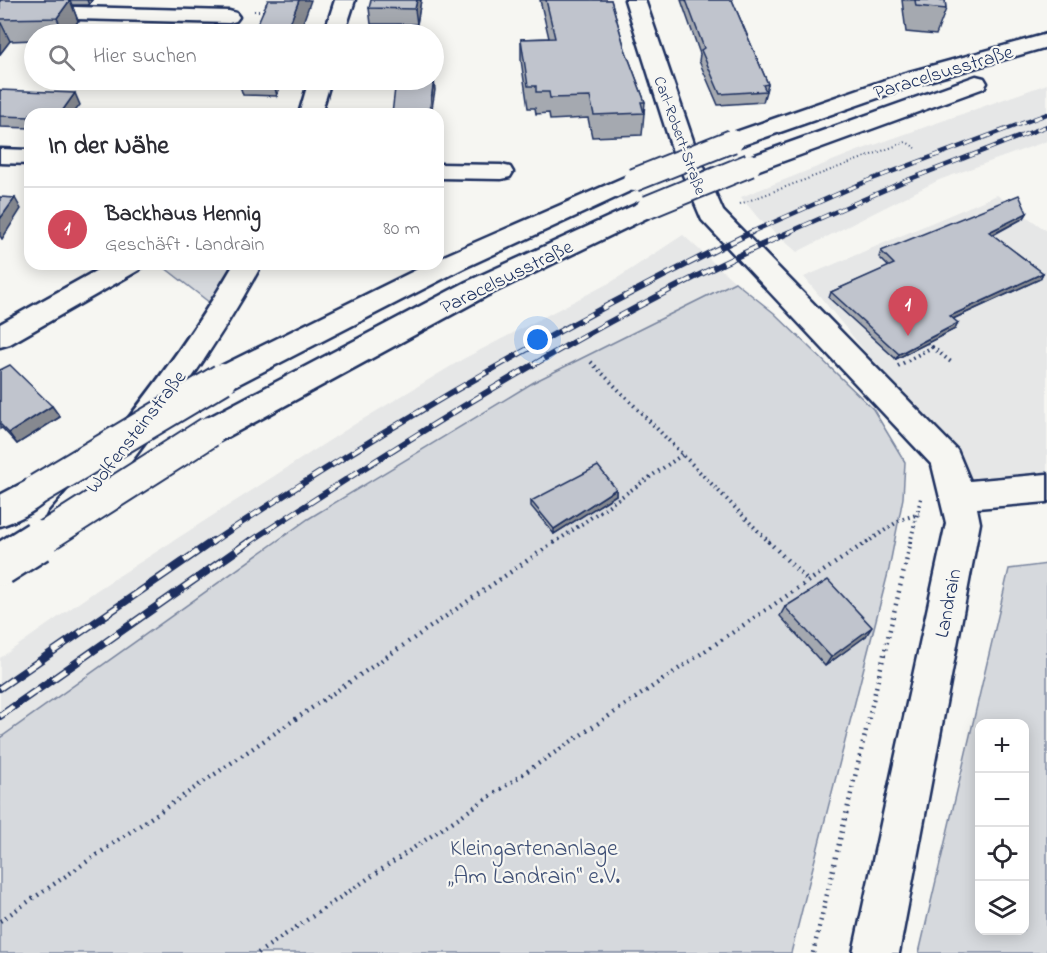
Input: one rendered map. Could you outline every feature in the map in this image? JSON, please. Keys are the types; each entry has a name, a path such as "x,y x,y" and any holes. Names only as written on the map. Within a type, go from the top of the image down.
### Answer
{"main road":[{"path":"337,24 345,0"},
{"name":"Carl-Robert-Straße","path":"635,0 684,149 706,204 720,226 800,309"},
{"path":"0,11 229,17"},
{"name":"Paracelsusstraße","path":"444,267 634,180 732,141 910,79 1047,40"},
{"name":"Paracelsusstraße","path":"0,565 209,432 476,289 648,207 750,165 938,94 1047,61"},
{"path":"306,108 315,96"},
{"path":"0,156 24,157"},
{"path":"444,171 501,172"},
{"path":"0,338 120,270"},
{"name":"Wolfensteinstraße","path":"0,580 60,524 117,459 167,396 244,270"},
{"name":"Paracelsusstraße","path":"0,512 222,379 438,270"},
{"name":"Landrain","path":"800,309 946,459 958,496 963,523 876,953"},
{"path":"958,496 1047,488"}],"path":[{"path":"257,11 263,11 268,0"},
{"path":"740,204 906,142 916,147"},
{"path":"928,343 951,362"},
{"path":"900,366 932,347"},
{"path":"591,362 808,581"},
{"path":"0,921 682,454"},
{"path":"813,953 919,514 922,491"},
{"path":"258,953 808,581 900,520 919,514"}],"shaded area":[{"path":"1047,84 1047,141 939,180 797,252 759,219 741,197 860,150"},
{"path":"997,195 1047,231 1047,474 973,495 952,458 804,277"},
{"path":"683,235 735,282 534,382 308,519 0,738 0,658 97,590 355,424 463,359 613,281"}],"green space":[{"path":"168,270 232,270 210,303"},
{"name":"Kleingartenanlage „Am Landrain“ e.V.","path":"735,282 774,313 873,409 905,462 903,498 889,569 791,953 0,953 0,738 308,519 534,382"},
{"path":"1047,564 1047,953 919,953 1009,569"}],"building":[{"path":"0,0 70,0 57,18 0,19"},
{"path":"268,0 299,0 290,24 257,24"},
{"path":"371,0 417,0 415,9 369,8"},
{"path":"546,0 611,0 625,49 645,102 641,102 644,113 594,115 590,97 550,98 549,92 536,92 536,86 528,86 521,39 555,38"},
{"path":"686,0 732,0 768,84 763,85 766,91 720,94 701,50 704,48"},
{"path":"915,0 945,0 946,9 916,6"},
{"path":"0,90 75,93 64,108 24,108 24,117 0,116"},
{"path":"395,90 432,90 430,108 393,108"},
{"path":"1019,195 1027,213 989,232 1043,273 950,316 958,323 899,354 831,292 894,264 881,251"},
{"path":"0,197 15,198 0,219"},
{"path":"10,365 52,406 9,433 0,424 0,370"},
{"path":"598,466 616,489 554,529 531,501"},
{"path":"828,580 872,627 831,657 785,607"}],"railway":[{"path":"749,233 867,181 1047,114"},
{"path":"787,233 905,181 1047,126"},
{"path":"211,543 342,458 476,378 613,303 752,232"},
{"path":"248,543 379,458 513,377 650,300 790,232"},
{"path":"0,688 213,541"},
{"path":"0,716 250,541"}],"place":[{"name":"Backhaus Hennig","path":"908,336"}]}
